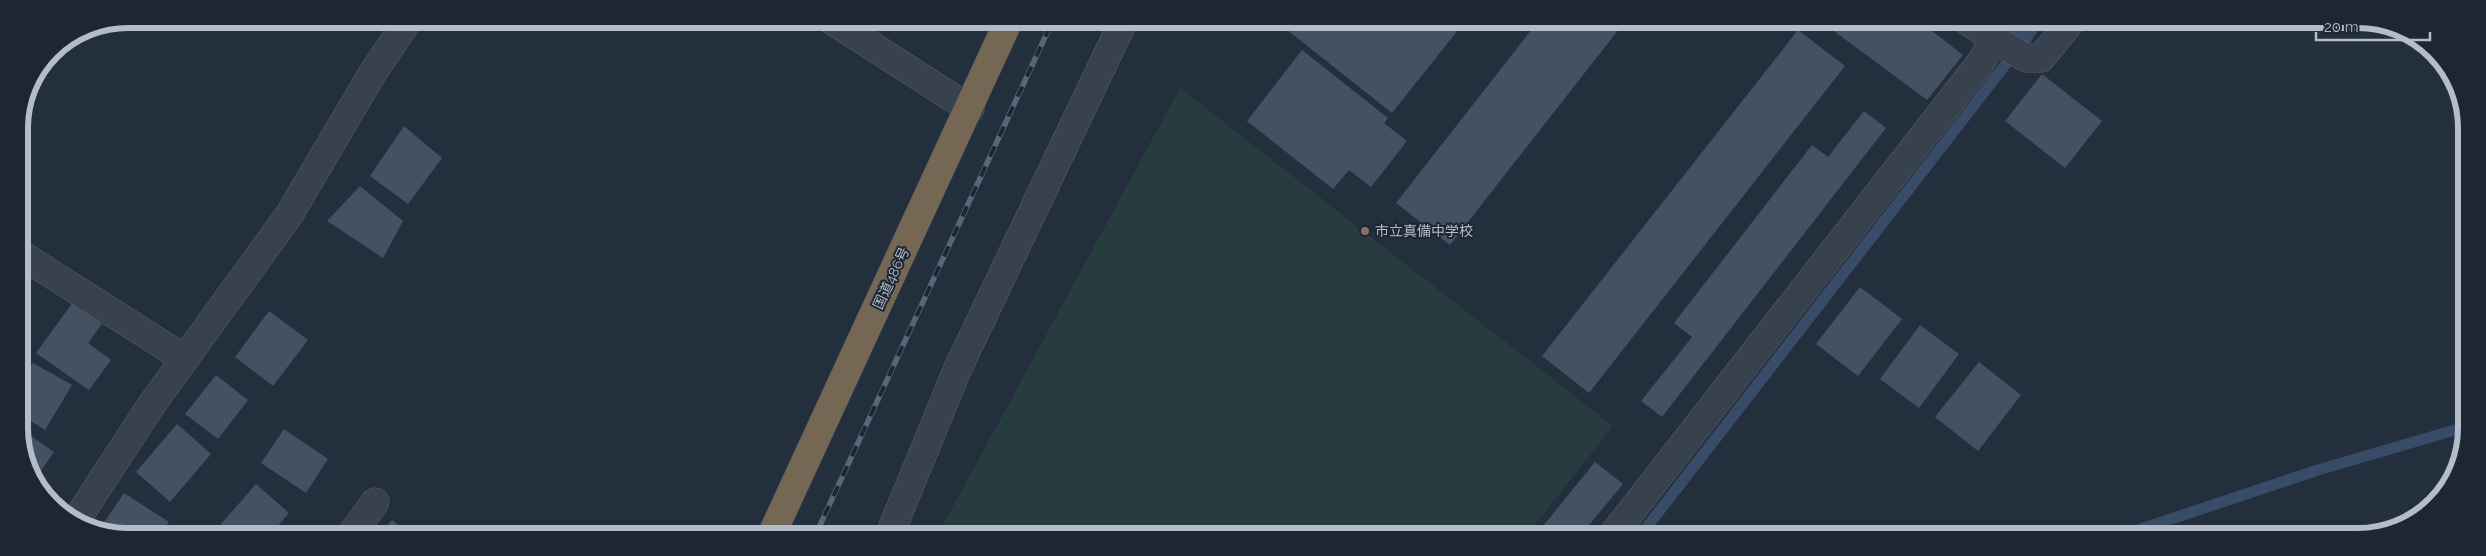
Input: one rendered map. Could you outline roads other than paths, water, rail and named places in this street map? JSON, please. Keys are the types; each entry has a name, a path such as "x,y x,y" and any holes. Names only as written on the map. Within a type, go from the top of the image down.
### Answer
{"highway":[{"name":"国道486号","path":"775,528 970,109 1005,28"}],"street":[{"path":"79,516 152,404 289,215 372,74 402,28"},
{"path":"844,28 970,109"},
{"path":"892,528 958,368 1120,28"},
{"path":"1978,28 2026,58 2041,58 2065,28"},
{"path":"1618,528 1981,62 1999,42"},
{"path":"28,259 185,359"},
{"path":"356,528 375,502"}],"waterway":[{"path":"2013,28 2027,38"},
{"path":"1646,528 2034,28"},
{"path":"2144,528 2318,470 2458,429"}],"railway":[{"path":"819,528 1049,28"}],"place":[{"name":"市立真備中学校","path":"1365,231"}]}
